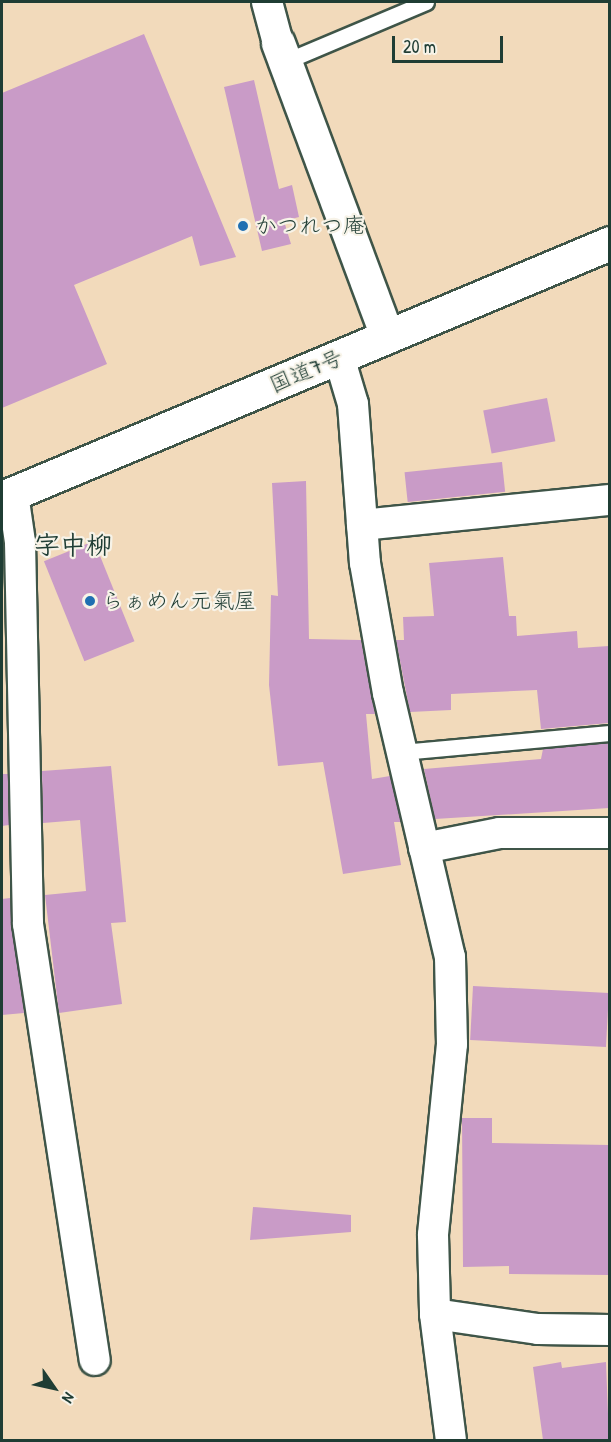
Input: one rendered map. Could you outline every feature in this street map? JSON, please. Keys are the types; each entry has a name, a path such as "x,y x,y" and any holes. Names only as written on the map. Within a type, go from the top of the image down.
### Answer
{"main road":[{"path":"281,52 387,336"},
{"name":"国道7号","path":"7,496 609,243"}],"street":[{"path":"267,2 281,52"},
{"path":"339,357 353,404 365,563 401,752 451,968 452,1044 433,1235 435,1314 451,1440"},
{"path":"7,496 20,542 28,924 95,1360"},
{"path":"362,525 609,500"},
{"path":"424,848 500,833 609,833"},
{"path":"435,1314 537,1329 609,1330"}],"lane":[{"path":"281,52 426,2"},
{"path":"401,752 609,733"}],"building":[{"path":"144,34 236,257 200,266 192,236 74,285 107,364 2,408 2,93"},
{"path":"254,80 279,189 292,185 299,217 284,221 291,244 262,251 224,87"},
{"path":"547,398 555,441 492,454 483,410"},
{"path":"502,462 505,492 408,502 405,472"},
{"path":"306,481 309,639 361,640 375,714 366,714 372,779 390,776 401,822 394,822 401,865 343,874 323,762 278,766 269,685 271,595 278,596 272,483"},
{"path":"94,541 134,641 84,661 44,561"},
{"path":"503,557 509,616 516,616 517,636 577,631 578,648 609,646 609,723 541,729 537,690 451,694 451,710 410,712 396,640 404,640 403,617 434,616 429,563"},
{"path":"609,743 609,808 435,819 424,769 541,759 543,749"},
{"path":"111,766 126,922 111,923 122,1004 59,1013 45,895 86,891 80,820 43,823 42,771"},
{"path":"2,774 8,774 9,825 2,826"},
{"path":"10,898 24,1013 2,1015 2,899"},
{"path":"473,986 609,993 606,1047 470,1040"},
{"path":"462,1118 492,1118 492,1143 609,1145 609,1275 509,1274 509,1266 463,1267"},
{"path":"253,1207 351,1215 351,1232 250,1240"},
{"path":"561,1362 562,1368 606,1362 609,1440 543,1440 533,1367"}],"place":[{"name":"かつれつ庵","path":"243,226"},
{"name":"らぁめん元氣屋","path":"90,601"}],"district":[{"name":"字中柳","path":"73,545"}]}
